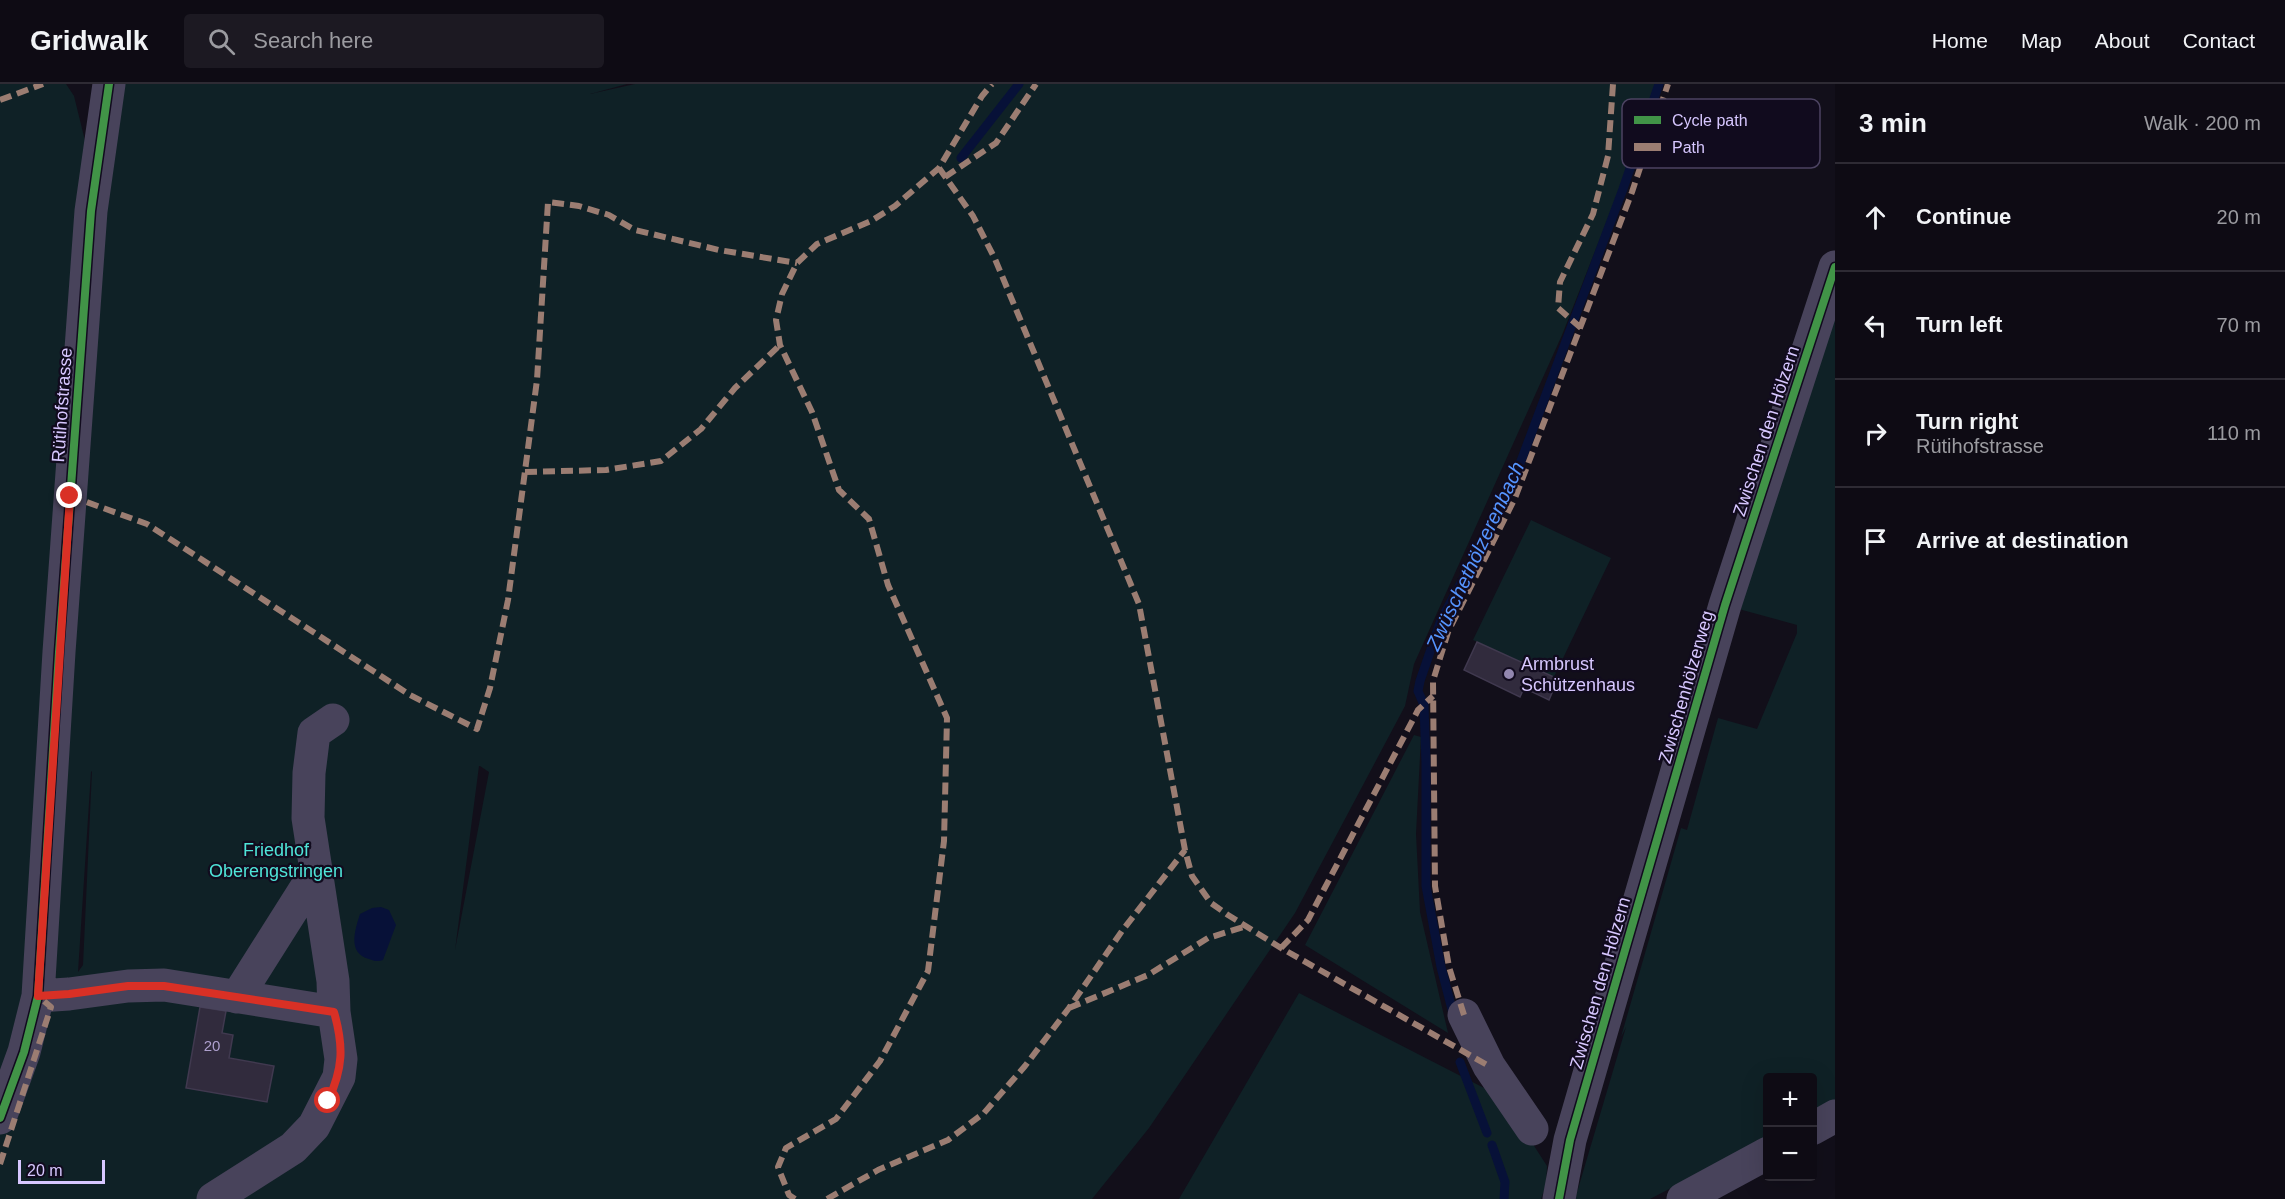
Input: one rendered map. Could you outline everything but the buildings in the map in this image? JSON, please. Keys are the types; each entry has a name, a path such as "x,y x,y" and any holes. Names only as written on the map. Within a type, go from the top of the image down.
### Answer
{"street":[{"name":"Rütihofstrasse","path":"0,1118 24,1052 38,996 59,652 91,211 109,84"},
{"name":"Zwischen den Hölzern","path":"1725,605 1835,267"},
{"name":"Zwischenhölzerweg","path":"1675,777 1725,605"},
{"path":"213,1199 293,1148 314,1126 339,1077 341,1059 334,1012 333,981 308,818 309,772 314,733 333,720"},
{"name":"Zwischen den Hölzern","path":"1560,1191 1570,1140 1675,777"},
{"path":"237,997 316,872"},
{"path":"38,996 128,986 164,986 334,1012"},
{"path":"1464,1015 1489,1066 1532,1129"},
{"path":"1816,1127 1835,1116"},
{"path":"1683,1199 1763,1156"}],"green space":[{"name":"Friedhof Oberengstringen","path":"0,84 66,84 74,96 89,157 119,84 627,84 590,94 635,84 1657,84 1652,99 1622,99 1622,168 1627,168 1620,188 1562,335 1414,664 1405,706 1295,913 1149,1128 1092,1199 0,1199","holes":["479,766 489,772 455,950","92,771 83,965 78,972"]},
{"path":"1835,300 1835,1100 1817,1111 1817,1073 1763,1073 1763,1140 1650,1199 1575,1199 1681,828 1687,830 1718,718 1757,729 1797,633 1797,625 1735,608"},
{"path":"1531,520 1611,558 1554,677 1473,640"},
{"path":"1414,735 1421,737 1416,834 1420,912 1448,1033 1305,945"},
{"path":"1299,993 1488,1090 1520,1124 1547,1166 1546,1185 1541,1199 1179,1199"}],"water":[{"path":"381,907 389,910 396,925 383,960 376,961 362,956 354,940 360,914 372,908"}],"waterway":[{"path":"961,158 1019,84"},
{"name":"Zwüschethölzerenbach","path":"1654,99 1659,84"},
{"name":"Zwüschethölzerenbach","path":"1454,1017 1441,967 1426,886 1426,763 1424,705 1418,691 1420,681 1441,620 1509,493 1630,168"},
{"name":"Zwüschethölzerenbach","path":"1460,1062 1487,1133"},
{"name":"Zwüschethölzerenbach","path":"1492,1145 1505,1182 1504,1199"}],"marked path":[{"path":"0,100 43,84"},
{"path":"795,1199 789,1195 778,1167 786,1148 836,1119 880,1061 928,971 944,841 947,718 888,585 869,519 839,490 812,412 780,345 776,320 782,294 797,263 817,244 871,221 895,206 939,168 982,96 992,84"},
{"path":"945,177 996,143 1036,84"},
{"path":"1581,328 1558,308 1560,282 1593,214 1608,156 1613,84"},
{"path":"1663,99 1668,84"},
{"path":"939,168 973,216 995,259 1139,604 1185,850 1192,876 1211,903 1228,915 1281,948 1489,1066"},
{"path":"1464,1015 1449,967 1435,886 1433,681 1448,632 1515,498 1640,168"},
{"path":"70,496 147,524 410,695 477,729 490,688 508,600 537,380 548,202 579,206 609,215 635,230 719,250 797,263"},
{"path":"525,472 606,470 661,461 701,429 735,388 780,345"},
{"path":"1281,948 1308,920 1418,710 1433,696"},
{"path":"827,1199 878,1170 948,1140 984,1113 1025,1066 1069,1008 1122,931 1185,850"},
{"path":"1069,1008 1148,975 1208,938 1247,926"},
{"path":"0,1164 51,1007 38,996"}],"cycle path":[{"path":"0,1118 24,1052 38,996 59,652 91,211 109,84"},
{"path":"1559,1199 1570,1140 1725,605 1835,267"}],"place":[{"name":"Armbrust Schützenhaus","path":"1509,674"}],"route":[{"path":"70,496 38,996 128,986 164,986 334,1012 341,1059 339,1077 328,1101"}]}
